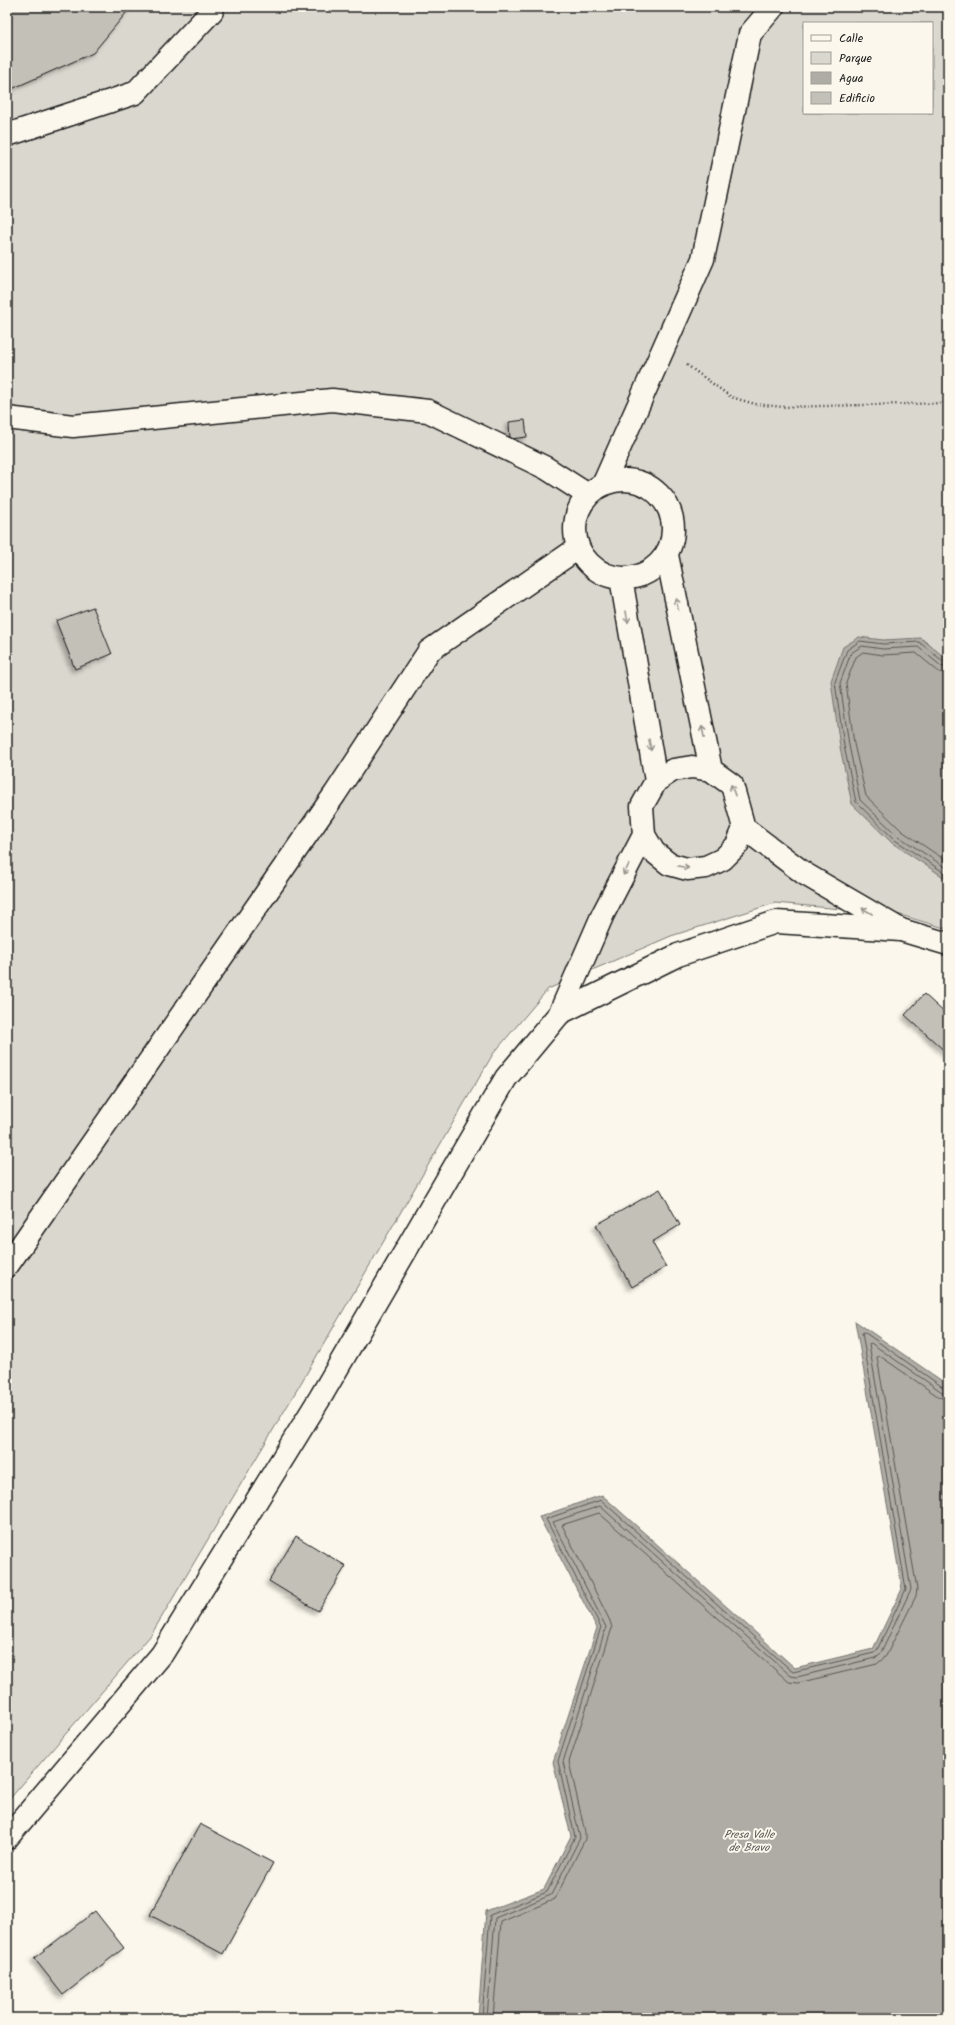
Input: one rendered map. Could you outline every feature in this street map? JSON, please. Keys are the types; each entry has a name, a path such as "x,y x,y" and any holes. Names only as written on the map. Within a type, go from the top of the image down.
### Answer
{"street":[{"path":"7,135 135,93 212,11 213,7"},
{"path":"7,418 73,426 332,400 428,411 595,490 624,480 644,484 661,496 672,514 673,521 674,535 667,555 655,568 638,576 621,578 603,574 588,563 578,548 575,530 578,512 595,490 664,348 703,259 750,34 773,7"},
{"path":"7,1266 336,794 429,651 578,548"},
{"path":"667,555 711,770"},
{"path":"621,578 656,781"},
{"path":"744,828 736,844 723,859 706,867 687,869 669,864 654,852 644,835 642,806 656,781 673,770 692,767 711,770 732,785 744,828 805,874 901,930"},
{"path":"7,1838 162,1654 320,1398 506,1078 560,1013 603,914 644,835"},
{"path":"560,1013 678,955 776,922 901,930 948,944"}],"path":[{"path":"664,348 731,397 755,404 783,407 948,403"}],"green space":[{"path":"7,7 948,7 948,929 897,914 775,903 671,936 548,989 493,1054 301,1383 151,1635 7,1802"}],"water":[{"path":"859,637 883,640 921,638 948,660 948,880 892,843 852,804 840,747 831,681 843,647"},
{"name":"Presa Valle de Bravo","path":"855,1321 948,1385 948,2018 478,2018 486,1911 544,1889 571,1836 553,1762 597,1628 539,1517 602,1495 795,1668 873,1649 902,1589"}],"building":[{"path":"7,7 131,7 93,53 7,91"},
{"path":"525,420 527,437 510,439 509,422"},
{"path":"93,607 112,654 75,669 56,621"},
{"path":"924,994 948,1016 948,1054 905,1015"},
{"path":"660,1189 680,1225 652,1242 666,1267 632,1287 596,1225"},
{"path":"296,1536 346,1566 318,1611 269,1581"},
{"path":"200,1824 273,1863 223,1954 150,1915"},
{"path":"95,1911 124,1948 63,1995 34,1958"}]}
